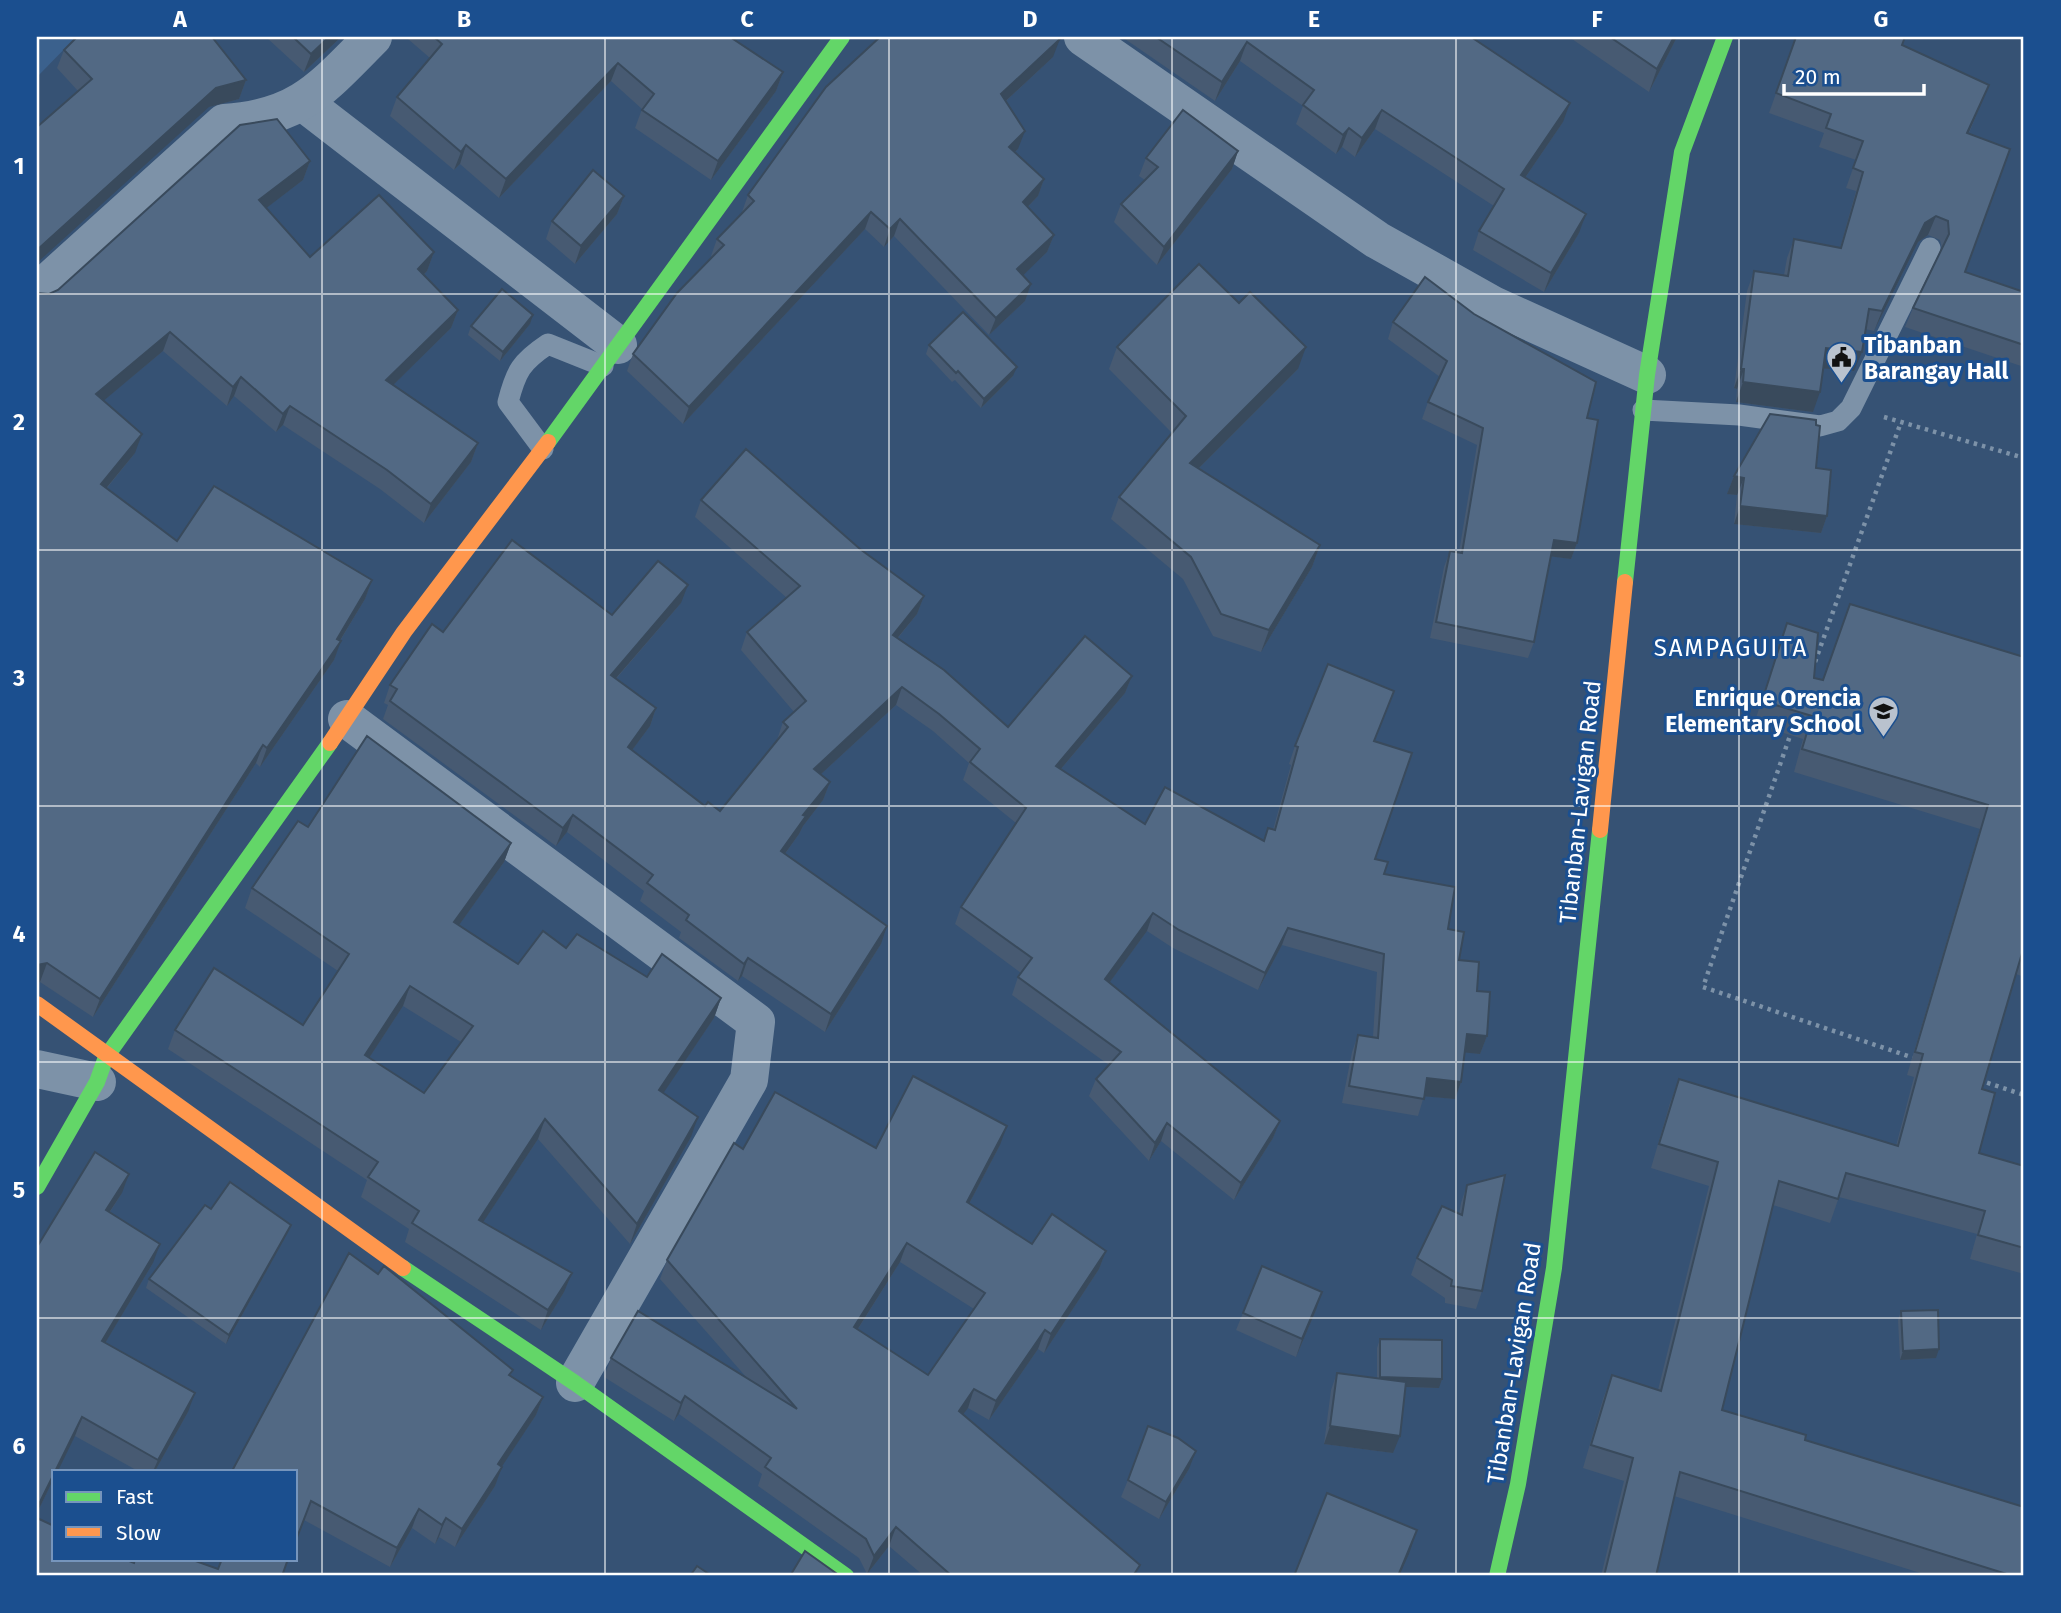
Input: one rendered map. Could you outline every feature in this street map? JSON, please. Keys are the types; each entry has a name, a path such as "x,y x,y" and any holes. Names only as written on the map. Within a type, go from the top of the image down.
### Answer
{"street":[{"path":"37,292 224,123 256,121 304,103 373,37"},
{"path":"37,1187 102,1069 347,719 404,632 543,449 842,37"},
{"path":"1083,37 1377,240 1645,392"},
{"name":"Tibanban-Lavigan Road","path":"1497,1576 1518,1484 1554,1268 1645,392 1682,152 1725,37"},
{"path":"304,103 610,356"},
{"path":"347,719 756,1022 749,1080 575,1383"},
{"path":"37,1003 102,1069 575,1383 846,1576"},
{"path":"37,1069 102,1069"}],"lane":[{"path":"1645,392 1739,415 1820,426 1838,421 1851,408 1930,248"},
{"path":"543,449 508,402 515,373 531,356 548,344 610,356"}],"path":[{"path":"1851,408 2024,458"},
{"path":"1812,672 1901,422"},
{"path":"1794,724 1703,987 1924,1061"},
{"path":"1974,1078 2024,1095"}],"water":[{"path":"37,37 76,37 37,77"}],"building":[{"path":"77,37 212,37 246,80 216,88 37,250 37,127 92,79 64,50"},
{"path":"293,37 329,37 311,54"},
{"path":"434,37 730,37 783,72 718,161 642,110 654,94 618,63 506,179 466,145 461,152 397,97 442,44"},
{"path":"880,37 1060,39 1001,94 1025,131 1009,147 1044,179 1023,202 1054,235 1017,269 1031,284 996,318 900,219 890,229 871,212 689,407 633,354 677,293 724,245 717,239 754,201 748,195 826,87"},
{"path":"1156,37 1471,37 1570,103 1521,175 1586,214 1551,273 1479,231 1504,189 1382,110 1362,138 1349,128 1343,135 1303,105 1314,90 1247,42 1222,82"},
{"path":"1610,37 1674,37 1657,69"},
{"path":"1796,37 1905,37 1902,45 1989,85 1967,133 2010,149 1965,272 2024,292 2024,345 1913,308 1949,234 1948,221 1936,216 1925,223 1882,311 1869,309 1862,352 1826,348 1820,392 1743,382 1744,369 1741,369 1754,271 1788,276 1794,239 1841,248 1863,172 1853,168 1863,141 1826,128 1831,114 1776,93"},
{"path":"1183,110 1238,151 1164,247 1121,204 1158,167 1146,158"},
{"path":"277,119 310,161 259,200 310,257 379,195 434,252 418,269 458,310 386,380 478,443 431,504 387,470 290,406 283,414 241,377 233,387 170,332 96,394 142,434 101,484 177,541 214,486 372,580 337,639 341,641 267,748 263,745 100,999 47,963 37,965 37,293 49,294 58,290 240,125"},
{"path":"593,170 624,196 581,246 552,221"},
{"path":"1199,264 1239,303 1250,292 1306,347 1190,463 1320,545 1269,630 1221,614 1191,557 1119,497 1186,416 1117,347"},
{"path":"1425,277 1474,314 1596,382 1587,418 1598,420 1577,543 1554,540 1534,642 1436,622 1450,551 1462,553 1483,428 1428,402 1447,361 1393,322"},
{"path":"502,289 533,315 503,352 471,326"},
{"path":"963,312 1017,367 984,399 929,345"},
{"path":"1770,414 1816,420 1816,425 1820,426 1816,468 1831,470 1827,516 1740,506 1744,478 1734,476"},
{"path":"746,449 860,549 924,596 893,635 944,670 1008,727 1085,636 1132,676 1056,766 1145,824 1165,787 1264,841 1268,828 1275,830 1298,747 1295,746 1328,664 1394,691 1374,741 1412,753 1375,859 1388,862 1384,874 1455,887 1448,929 1464,932 1459,960 1479,962 1477,991 1490,992 1487,1036 1467,1034 1461,1082 1427,1078 1424,1099 1349,1086 1358,1035 1378,1038 1384,954 1288,928 1265,973 1179,930 1153,913 1105,979 1280,1121 1241,1183 1167,1123 1155,1143 1096,1079 1121,1052 1018,977 1032,958 961,907 1026,808 970,762 980,749 902,687 814,769 830,782 803,815 806,816 781,851 887,926 831,1014 748,958 744,964 686,920 689,915 647,883 653,875 573,815 563,828 390,701 397,689 390,685 432,624 443,632 512,540 612,615 658,561 688,585 611,675 656,708 628,747 705,806 708,802 720,811 788,727 783,722 806,701 747,632 800,586 701,500"},
{"path":"1850,604 2024,657 2024,950 1982,1089 1995,1093 1979,1153 2024,1166 2024,1248 1978,1235 1985,1211 1846,1173 1838,1199 1779,1181 1722,1410 1806,1435 1805,1440 2024,1507 2024,1576 2013,1576 1680,1472 1656,1576 1604,1576 1633,1458 1591,1445 1612,1375 1661,1391 1718,1162 1659,1144 1679,1079 1898,1146 1923,1054 1915,1052 1988,805 1802,749 1812,716 1762,701 1787,623 1818,633 1814,678 1823,680"},
{"path":"367,736 511,843 454,922 518,964 543,931 566,948 577,934 647,977 662,954 721,998 659,1090 698,1117 637,1224 545,1119 479,1220 572,1273 548,1310 412,1223 419,1211 368,1177 378,1162 175,1030 214,968 303,1025 349,954 252,888 298,821 308,827","holes":["410,986 473,1026 424,1093 365,1055"]},
{"path":"913,1076 1007,1126 967,1202 1032,1244 1052,1214 1106,1251 1051,1334 1045,1330 996,1401 974,1389 959,1411 1140,1565 1133,1576 952,1576 896,1527 874,1556 866,1539 765,1467 771,1458 685,1396 681,1403 611,1358 638,1311 797,1409 667,1260 734,1143 743,1149 775,1092 876,1148","holes":["907,1243 985,1293 928,1375 854,1327"]},
{"path":"95,1152 129,1174 106,1210 160,1244 102,1341 195,1393 158,1460 82,1417 56,1470 52,1470 52,1478 37,1508 37,1247"},
{"path":"1505,1175 1482,1291 1451,1286 1452,1280 1417,1258 1442,1206 1462,1215 1467,1185"},
{"path":"230,1182 291,1225 229,1335 149,1279 205,1205 211,1209"},
{"path":"349,1253 378,1274 384,1266 513,1370 509,1375 543,1397 498,1464 502,1467 462,1529 446,1518 442,1525 419,1509 397,1548 311,1501 298,1535 298,1470 233,1470"},
{"path":"1262,1266 1322,1292 1302,1339 1243,1313"},
{"path":"1938,1310 1939,1349 1903,1351 1901,1311"},
{"path":"1380,1339 1442,1340 1442,1379 1380,1377"},
{"path":"1337,1373 1406,1382 1400,1436 1330,1426"},
{"path":"1148,1426 1178,1438 1196,1451 1166,1502 1128,1480"},
{"path":"1327,1493 1417,1530 1398,1576 1294,1576"},
{"path":"37,1518 52,1525 52,1560 126,1560 134,1563 135,1560 193,1560 218,1569 222,1560 288,1560 282,1576 37,1576"},
{"path":"805,1551 840,1576 790,1576"},
{"path":"697,1566 712,1576 690,1576"}],"traffic: fast":[{"path":"548,442 842,37"},
{"path":"1625,582 1647,375 1682,152 1725,37"},
{"path":"37,1187 97,1082 106,1057 330,743"},
{"path":"1497,1576 1518,1484 1554,1268 1600,830"},
{"path":"403,1268 575,1383 846,1576"}],"traffic: slow":[{"path":"330,743 404,632 548,442"},
{"path":"1600,830 1625,582"},
{"path":"37,1004 403,1268"}],"place":[{"name":"Tibanban Barangay Hall","path":"1841,385"},
{"name":"Enrique Orencia Elementary School","path":"1884,738"}],"district":[{"name":"SAMPAGUITA","path":"1731,648"}]}
